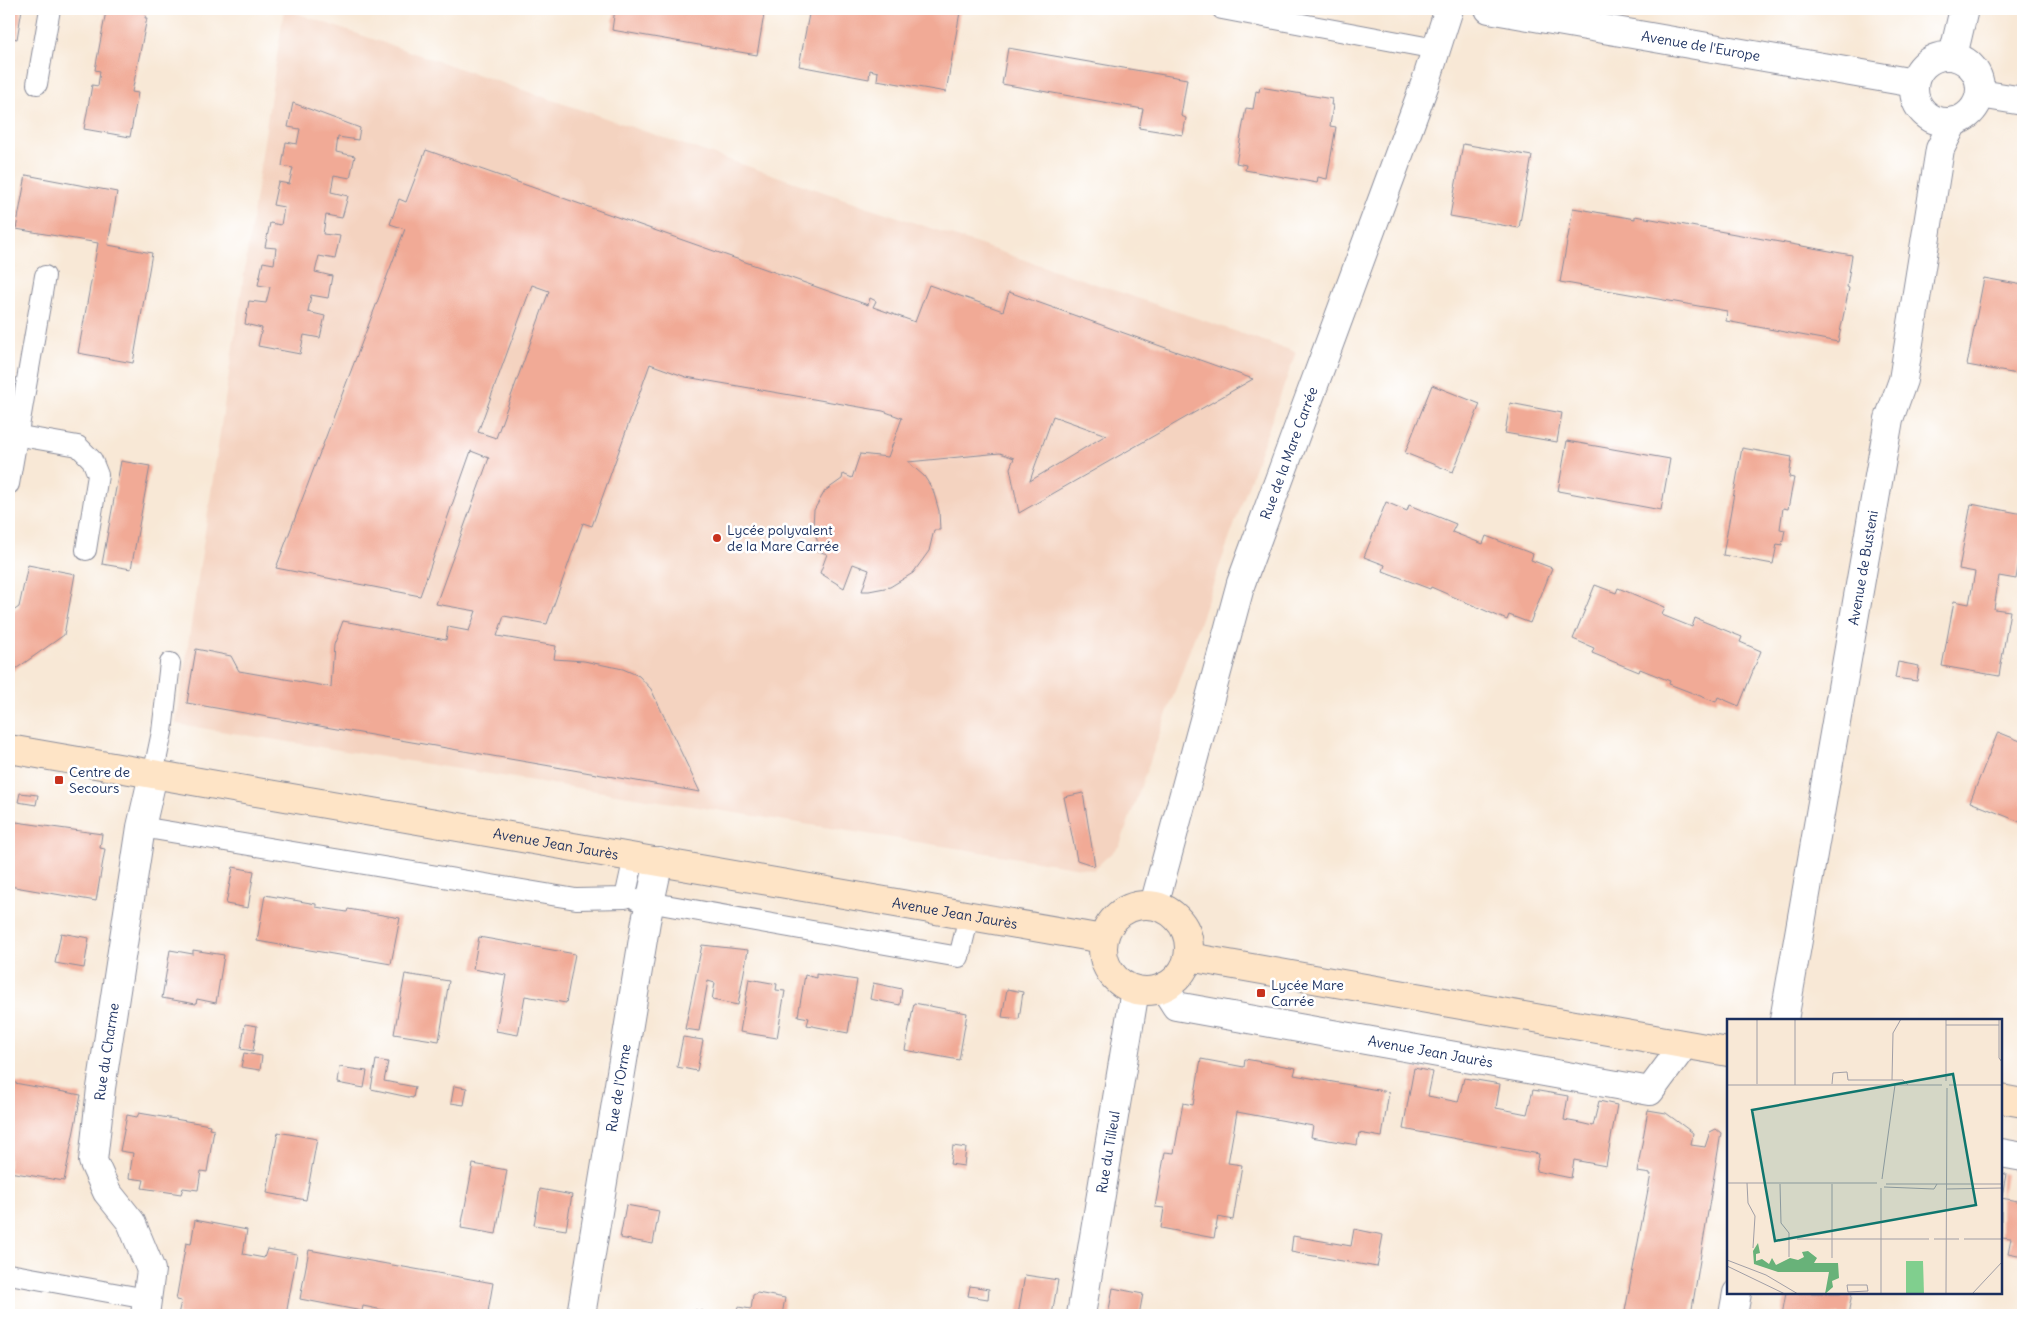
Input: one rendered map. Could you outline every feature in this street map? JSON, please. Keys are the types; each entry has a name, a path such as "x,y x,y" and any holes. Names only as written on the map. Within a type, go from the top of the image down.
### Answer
{"street":[{"name":"Rue de la Mare Carrée","path":"1154,905 1241,583 1450,9"},
{"name":"Avenue de l'Europe","path":"1489,9 1569,16 1914,83"},
{"path":"1953,56 1964,9"},
{"path":"1940,56 1953,56 1965,61 1975,70 1980,81 1980,94 1975,106 1966,116 1954,121 1941,121 1929,117 1919,108 1914,96 1914,83 1919,70 1928,61 1940,56"},
{"path":"1980,94 2023,101"},
{"name":"Avenue de Busteni","path":"1784,1019 1890,419 1903,380 1940,149 1954,121"},
{"name":"Avenue Jean Jaurès","path":"9,749 1103,939"},
{"name":"Rue du Charme","path":"146,1307 151,1270 131,1222 107,1192 93,1161 101,1088 141,827 153,775"},
{"name":"Rue de l'Orme","path":"581,1315 638,900 646,859"},
{"path":"1140,904 1154,905 1175,915 1183,924 1189,946 1188,957 1180,975 1164,987 1150,991 1135,990 1123,985 1113,976 1106,965 1102,953 1103,939 1108,926 1116,916 1127,908 1140,904"},
{"path":"1188,957 1727,1052"},
{"name":"Avenue Jean Jaurès","path":"1164,987 1176,1006 1650,1091 1684,1045"},
{"name":"Rue du Tilleul","path":"1081,1315 1135,990"},
{"path":"2002,1099 2023,1103"},
{"path":"2002,1153 2023,1157"},
{"path":"1733,1315 1737,1294"}],"lane":[{"path":"37,84 50,9"},
{"path":"1222,9 1436,48"},
{"path":"9,484 13,435 45,276"},
{"path":"13,435 78,446 92,460 98,475 86,550"},
{"path":"153,775 162,732 170,663"},
{"path":"141,827 576,899 638,900 959,957 969,916"},
{"path":"9,1274 146,1307"}],"shaded area":[{"name":"Lycée polyvalent de la Mare Carrée","path":"284,9 1296,352 1120,845 1093,870 176,724"}],"building":[{"path":"9,9 22,9 17,39 9,37"},
{"path":"111,9 147,9 145,18 147,18 132,92 138,93 130,137 84,129 92,85 98,86 100,71 95,70 106,11 111,12"},
{"path":"615,9 765,9 757,55 612,30"},
{"path":"810,9 944,9 960,12 946,92 877,80 878,72 870,70 869,79 799,66"},
{"path":"1008,48 1187,79 1181,116 1186,118 1183,135 1139,128 1143,109 1002,84"},
{"path":"1260,87 1332,99 1330,126 1336,127 1327,179 1318,177 1317,183 1245,170 1246,165 1236,163 1246,108 1253,109 1256,91 1259,92"},
{"path":"293,103 360,128 358,140 338,137 336,152 355,156 350,178 334,175 331,192 348,196 342,218 326,215 323,234 340,236 335,259 319,256 315,272 332,276 328,298 311,295 308,312 325,316 320,338 304,335 300,354 258,346 262,328 245,324 249,301 266,303 270,287 258,285 263,262 274,264 276,248 265,247 270,223 281,225 284,207 273,205 278,182 289,184 293,168 282,166 286,142 297,144 300,129 288,127"},
{"path":"1463,144 1532,156 1519,228 1450,216"},
{"path":"426,150 868,305 870,298 876,301 873,307 915,322 929,285 1003,311 1009,292 1253,379 1019,513 1010,468 1014,458 1000,453 908,462 924,476 933,490 939,511 940,530 934,530 929,551 913,573 890,587 862,591 869,570 853,564 844,588 820,573 827,554 818,551 819,547 813,526 814,510 825,491 842,479 843,474 852,478 860,454 888,457 902,418 883,411 686,377 650,364 592,526 583,523 547,624 504,616 497,636 556,646 554,659 584,661 623,669 639,676 651,689 700,792 187,703 196,649 231,656 239,671 331,687 334,645 343,621 446,640 448,627 469,631 476,611 436,604 489,458 471,451 420,596 276,568 405,229 390,224 399,199 406,202","holes":["532,285 549,291 496,438 478,432","1053,416 1106,435 1030,481 1035,466"]},
{"path":"26,175 117,192 108,245 152,253 133,363 78,353 98,243 16,229"},
{"path":"1573,208 1635,219 1635,216 1852,255 1847,287 1849,288 1838,342 1726,321 1727,311 1560,282"},
{"path":"1984,278 2023,285 2023,375 1967,365"},
{"path":"1432,385 1480,404 1453,472 1405,453"},
{"path":"1510,403 1562,413 1557,442 1505,433"},
{"path":"1567,441 1670,459 1661,510 1558,491"},
{"path":"1742,448 1792,457 1789,477 1794,478 1788,509 1783,508 1780,529 1785,530 1782,545 1777,544 1773,564 1723,555"},
{"path":"121,461 150,466 131,569 102,564"},
{"path":"1386,502 1407,511 1409,505 1456,524 1452,532 1483,544 1486,536 1533,554 1531,560 1552,568 1530,623 1509,615 1507,620 1431,587 1430,589 1383,571 1385,565 1364,557"},
{"path":"1971,504 2023,514 2023,536 2016,579 1999,576 1994,609 2010,611 1999,676 1942,666 1954,601 1969,604 1975,572 1959,569"},
{"path":"28,565 75,574 64,635 10,673 9,614 19,607"},
{"path":"1595,585 1616,593 1618,588 1665,607 1662,615 1692,627 1695,618 1742,637 1740,642 1761,651 1739,706 1718,697 1716,702 1669,684 1670,681 1640,669 1639,672 1592,653 1594,648 1573,639"},
{"path":"1898,662 1919,666 1917,681 1895,678"},
{"path":"1998,732 2023,742 2023,823 1970,802"},
{"path":"20,793 38,795 36,805 18,802"},
{"path":"1083,793 1095,866 1077,860 1064,797"},
{"path":"9,821 102,834 100,848 105,849 96,901 9,886"},
{"path":"233,867 254,871 248,908 226,904"},
{"path":"265,895 316,904 316,907 347,912 348,909 400,918 391,964 257,941"},
{"path":"61,933 89,938 84,968 55,963"},
{"path":"479,937 575,954 566,1003 525,996 518,1035 496,1031 506,975 473,969"},
{"path":"702,945 748,950 738,1005 712,1000 715,983 708,981 699,1031 685,1029"},
{"path":"170,950 193,954 193,950 224,955 216,1003 197,999 196,1004 162,998"},
{"path":"405,974 449,981 439,1041 394,1034"},
{"path":"816,974 857,980 848,1033 807,1025 809,1018 798,1016 805,975 816,978"},
{"path":"749,979 777,984 776,990 785,991 777,1038 740,1032"},
{"path":"873,983 902,989 900,1005 870,999"},
{"path":"1007,989 1023,992 1019,1019 1002,1017"},
{"path":"914,1003 967,1013 959,1060 905,1050"},
{"path":"245,1024 257,1026 253,1051 241,1049"},
{"path":"683,1037 703,1040 697,1071 677,1067"},
{"path":"244,1053 262,1056 260,1070 241,1067"},
{"path":"1201,1059 1244,1067 1245,1059 1296,1068 1294,1075 1389,1092 1382,1137 1359,1133 1357,1145 1311,1137 1313,1126 1237,1112 1228,1163 1242,1165 1233,1220 1218,1217 1214,1238 1161,1228 1164,1208 1155,1207 1165,1152 1174,1153 1183,1103 1193,1105"},
{"path":"376,1060 388,1062 384,1081 415,1087 413,1098 371,1089"},
{"path":"339,1067 367,1071 364,1088 337,1083"},
{"path":"1414,1068 1433,1072 1428,1096 1458,1102 1464,1078 1500,1084 1496,1108 1527,1114 1533,1090 1568,1096 1564,1120 1593,1126 1599,1101 1617,1105 1606,1166 1574,1160 1571,1178 1536,1171 1539,1154 1403,1129"},
{"path":"9,1082 81,1095 64,1181 9,1172"},
{"path":"454,1086 467,1088 464,1105 451,1103"},
{"path":"1648,1110 1666,1113 1693,1133 1691,1145 1705,1147 1710,1132 1716,1129 1721,1133 1691,1315 1646,1315 1625,1311 1651,1174 1637,1172"},
{"path":"139,1113 210,1125 209,1129 214,1130 207,1172 201,1171 198,1190 183,1188 181,1194 142,1188 144,1180 129,1178 133,1153 120,1151 127,1115 137,1117"},
{"path":"278,1132 317,1139 306,1200 267,1193"},
{"path":"953,1146 966,1148 964,1166 950,1164"},
{"path":"473,1164 507,1170 496,1234 461,1228"},
{"path":"2002,1173 2006,1174 2002,1196"},
{"path":"540,1189 572,1195 566,1230 534,1225"},
{"path":"2002,1198 2023,1202 2023,1256 2008,1253 2011,1238 2002,1237"},
{"path":"626,1205 659,1211 653,1244 620,1238"},
{"path":"195,1220 247,1230 243,1254 264,1258 267,1249 297,1254 286,1315 260,1315 232,1311 232,1315 178,1315 181,1301 176,1300 186,1243 191,1244"},
{"path":"1354,1229 1383,1235 1377,1267 1291,1252 1293,1236 1351,1246"},
{"path":"309,1250 493,1283 488,1312 499,1315 393,1315 393,1312 363,1306 362,1311 300,1299"},
{"path":"1025,1275 1058,1280 1052,1315 1036,1312 1036,1315 1018,1315"},
{"path":"970,1286 989,1289 988,1299 968,1296"},
{"path":"1113,1288 1143,1294 1139,1315 1108,1315"},
{"path":"757,1293 785,1298 782,1315 736,1315 738,1307 751,1309 753,1295"},
{"path":"1786,1294 1852,1294 1848,1315 1782,1315"},
{"path":"695,1310 719,1314 719,1315 694,1315"}],"place":[{"name":"Lycée polyvalent de la Mare Carrée","path":"717,538"},
{"name":"Centre de Secours","path":"59,780"},
{"name":"Lycée Mare Carrée","path":"1261,993"}]}
